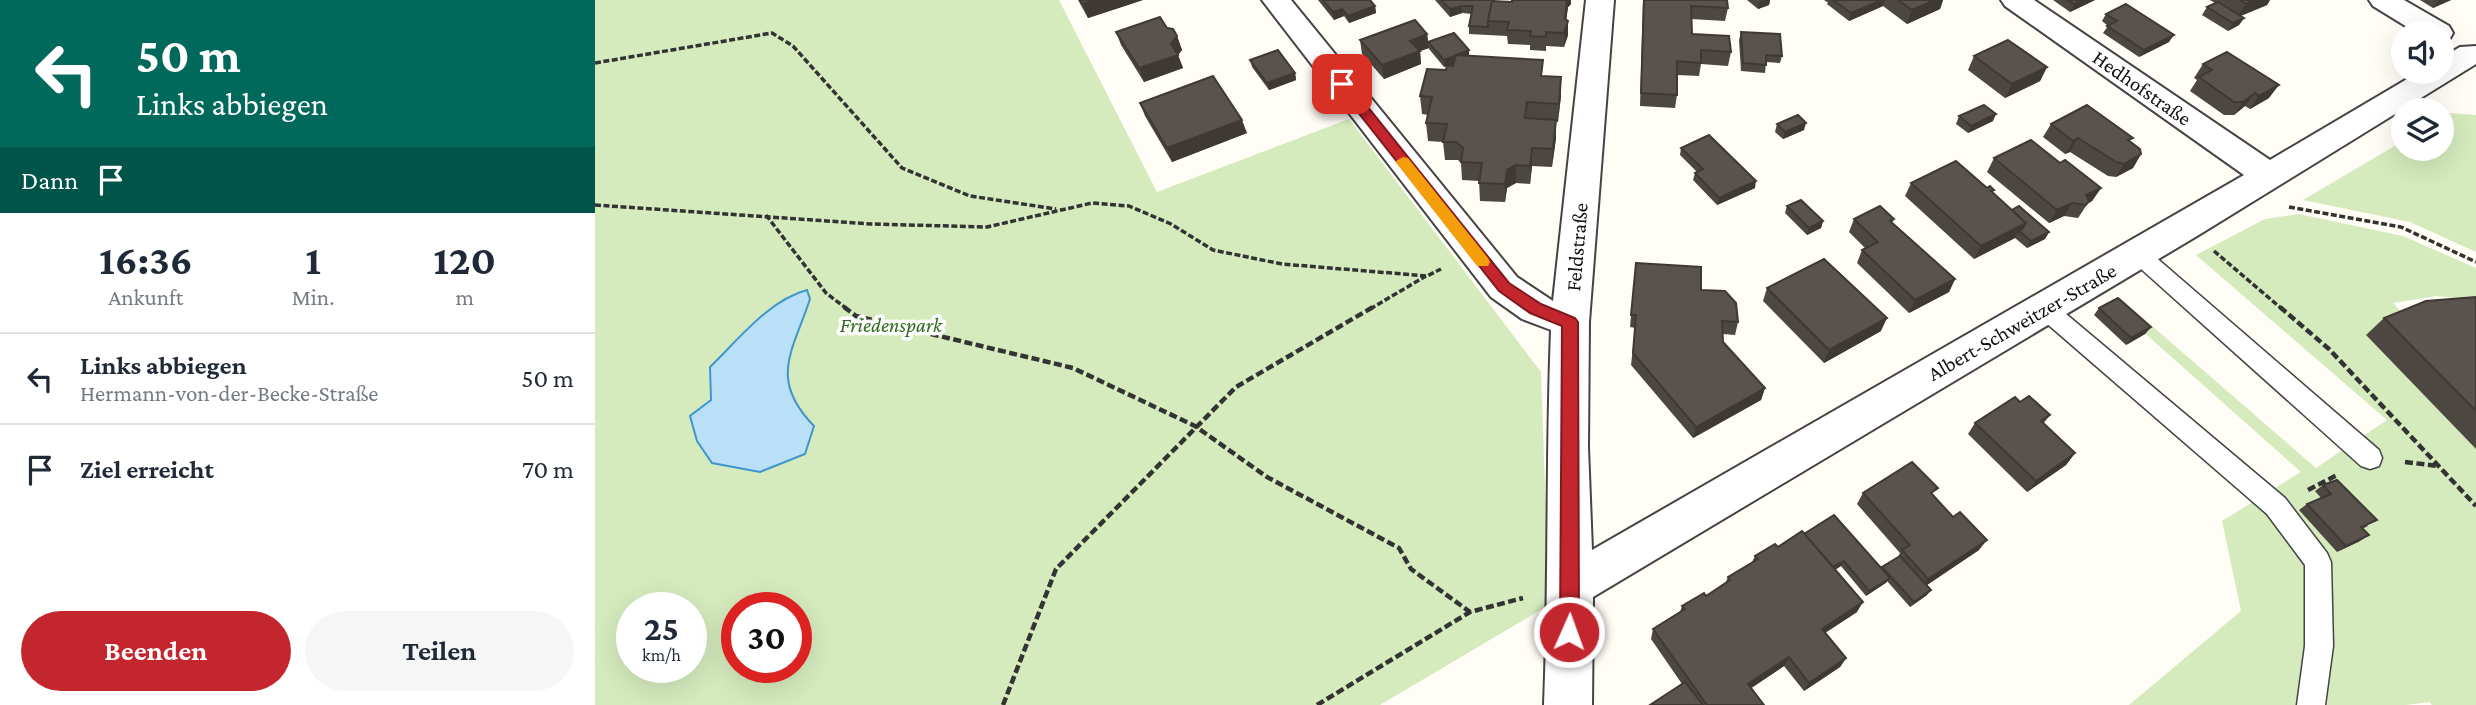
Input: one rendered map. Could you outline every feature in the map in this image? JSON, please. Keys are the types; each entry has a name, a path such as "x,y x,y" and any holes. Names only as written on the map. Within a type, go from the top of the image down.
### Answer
{"street":[{"path":"1276,0 1504,287 1535,309 1570,322"},
{"name":"Feldstraße","path":"1568,705 1571,586 1567,447 1570,322 1600,0"},
{"name":"Hedhofstraße","path":"2015,0 2269,175"},
{"path":"2383,0 2458,41"},
{"name":"Albert-Schweitzer-Straße","path":"1571,586 2229,200 2269,175 2458,41"}],"lane":[{"path":"2138,254 2370,458"},
{"path":"2045,309 2276,506 2318,562 2319,646 2311,705"}],"path":[{"path":"595,63 772,33 793,46 902,168 970,196 1061,210"},
{"path":"2229,200 2292,207 2401,227 2476,262"},
{"path":"595,205 871,224 988,227 1092,203 1129,206 1171,224 1213,250 1282,264 1427,275"},
{"path":"765,215 826,293 856,316 1073,368 1195,426 1267,477 1399,548 1411,569 1470,611"},
{"path":"2185,227 2329,349 2476,506"},
{"path":"1003,705 1056,569 1195,426 1236,387 1427,275 1475,253"},
{"path":"1317,705 1470,611 1571,586"}],"green space":[{"name":"Friedenspark","path":"595,0 1059,0 1157,192 1349,119 1541,372 1549,605 1380,705 595,705"},
{"path":"2454,113 2476,115 2476,252 2410,222 2303,200 2391,148 2391,161 2454,161"},
{"path":"2299,214 2403,236 2476,268 2476,300 2436,296 2393,303 2407,318 2366,335 2476,449 2476,705 2432,705 2430,702 2406,705 2129,705 2241,611 2222,521 2301,472 2113,305 2121,299 2316,468 2387,420 2196,255 2265,219","holes":["2323,500 2360,540 2338,552 2300,510"]}],"water":[{"path":"807,290 810,299 788,364 792,394 814,426 805,454 760,472 712,463 697,441 690,416 711,400 710,367 767,312 780,302"}],"building":[{"path":"1080,0 1096,0 1083,4"},
{"path":"1323,0 1370,0 1375,6 1348,16 1342,9 1333,12"},
{"path":"1441,0 1494,0 1488,27 1469,26 1473,6 1450,9"},
{"path":"1567,0 1565,19 1568,21 1564,33 1546,32 1546,37 1530,36 1531,31 1507,30 1509,22 1488,21 1492,1"},
{"path":"1644,0 1727,0 1728,8 1691,6 1692,34 1729,36 1731,52 1701,50 1701,63 1677,61 1677,95 1641,93"},
{"path":"1833,0 1882,0 1851,13"},
{"path":"1898,0 1935,0 1912,10"},
{"path":"2067,0 2083,0 2074,4"},
{"path":"2218,2 2244,18 2233,23 2207,7"},
{"path":"2126,4 2174,35 2144,50 2107,26 2117,21 2106,14"},
{"path":"1160,17 1167,28 1173,29 1177,36 1171,44 1178,55 1139,68 1116,32"},
{"path":"1415,20 1427,34 1410,41 1420,51 1382,65 1360,40"},
{"path":"1741,32 1780,34 1782,56 1766,55 1766,65 1743,63"},
{"path":"1454,33 1469,50 1444,60 1428,42"},
{"path":"2008,40 2047,67 2012,84 1974,56"},
{"path":"1278,50 1295,73 1267,83 1250,60"},
{"path":"2227,52 2279,85 2259,96 2255,93 2243,102 2234,102 2199,77 2212,70 2203,64"},
{"path":"1456,55 1543,60 1541,76 1561,77 1559,104 1527,102 1525,118 1556,120 1553,149 1532,148 1530,166 1516,165 1507,170 1505,184 1479,183 1482,163 1461,162 1463,148 1456,142 1443,142 1447,124 1426,123 1432,97 1420,96 1427,69 1446,70 1447,65 1453,66"},
{"path":"1213,76 1242,120 1167,148 1140,103"},
{"path":"1984,105 1996,114 1971,126 1959,116"},
{"path":"2087,105 2133,138 2128,140 2140,149 2141,154 2124,164 2116,162 2078,138 2073,141 2051,124"},
{"path":"1798,115 1806,123 1785,132 1777,124"},
{"path":"1709,135 1756,181 1719,198 1695,173 1703,169 1681,148"},
{"path":"2031,140 2060,163 2065,160 2101,188 2086,195 2089,201 2086,205 2072,203 2057,210 1994,158"},
{"path":"1956,161 1987,188 1990,186 1994,190 1991,191 2026,223 1981,246 1911,183"},
{"path":"1801,200 1823,221 1809,228 1787,206"},
{"path":"1880,206 1894,219 1890,221 1955,279 1915,300 1862,250 1878,242 1854,219"},
{"path":"2019,206 2049,232 2031,241 2019,231 2026,223 2012,210"},
{"path":"1824,259 1887,318 1829,350 1767,288"},
{"path":"1636,263 1701,267 1701,290 1725,291 1736,303 1738,322 1722,321 1723,342 1765,388 1696,427 1633,353 1636,315 1631,315"},
{"path":"2476,297 2476,411 2384,318 2426,301"},
{"path":"2118,298 2151,327 2131,338 2099,308"},
{"path":"2029,396 2050,415 2041,421 2075,453 2036,481 1975,423 2015,397 2020,402"},
{"path":"1912,462 1938,488 1931,493 1953,517 1960,512 1987,540 1928,579 1902,550 1910,545 1863,493"},
{"path":"2337,480 2377,520 2361,527 2369,535 2346,546 2307,504 2331,494 2323,485"},
{"path":"1834,515 1890,578 1869,591 1844,561 1833,567 1804,534"},
{"path":"1802,531 1863,602 1822,629 1846,658 1809,683 1789,657 1748,684 1764,705 1707,705 1653,629 1685,609 1682,606 1704,593 1706,596 1730,580 1728,577 1758,559 1755,556 1775,544 1778,547"},
{"path":"1900,556 1931,590 1914,602 1882,567"},
{"path":"1685,682 1703,705 1650,705"}],"slow traffic":[{"path":"1403,161 1483,262"}],"route":[{"path":"1342,84 1504,287 1535,309 1570,322 1567,447 1571,586 1569,632"}]}
